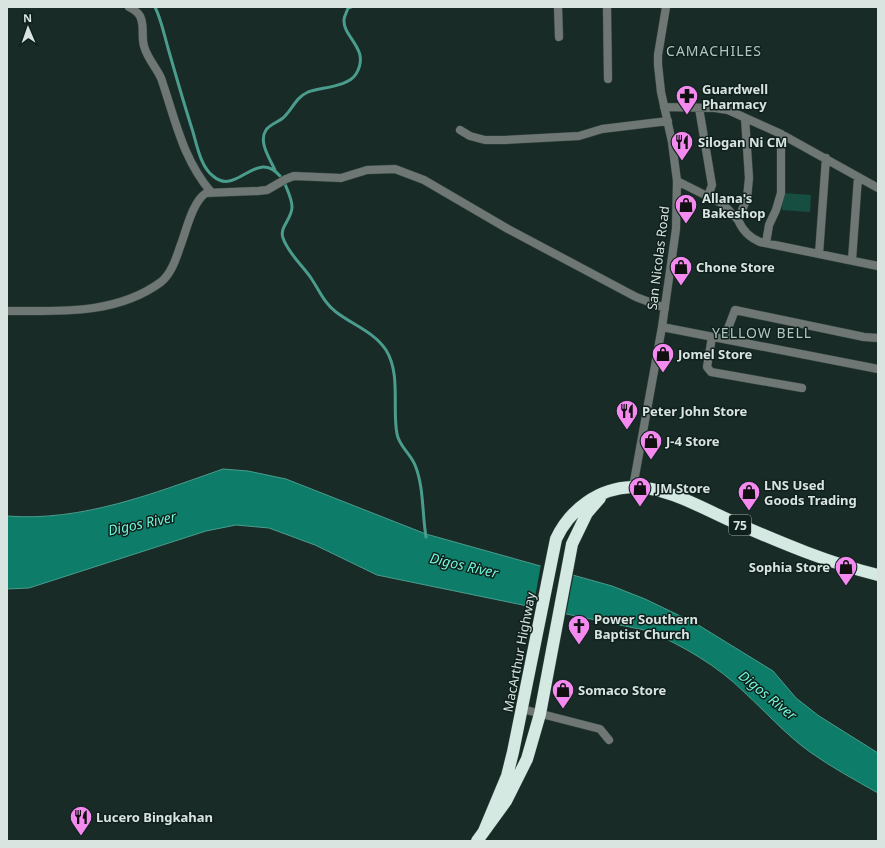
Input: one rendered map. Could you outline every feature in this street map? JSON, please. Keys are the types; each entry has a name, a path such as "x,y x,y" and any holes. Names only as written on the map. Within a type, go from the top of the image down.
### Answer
{"highway":[{"name":"MacArthur Highway","path":"480,836 507,776 556,539 568,517 579,506 610,491 632,488 668,494 799,550 878,575"},
{"name":"MacArthur Highway","path":"480,836 497,815 518,780 527,759 540,714 566,568 572,544 581,524 602,495"}],"street":[{"path":"129,7 135,10 140,16 143,24 144,47 160,77 180,140 189,161 201,180 211,192"},
{"path":"558,7 559,37"},
{"path":"607,7 608,79"},
{"name":"San Nicolas Road","path":"632,488 662,327 676,229 677,181 668,121 659,78 658,55 666,7"},
{"path":"664,107 722,108 781,134 878,188"},
{"path":"699,108 712,185 708,196"},
{"path":"738,220 747,198 749,178 745,118"},
{"path":"460,130 470,136 485,140 504,140 578,136 602,128 668,121"},
{"path":"766,243 769,224 781,193 781,134"},
{"path":"819,254 826,158"},
{"path":"7,311 72,310 109,306 161,281 175,261 197,200 206,193 258,192 267,190 294,176 341,178 367,170 395,169 424,180 508,229 636,297 664,308"},
{"path":"852,260 858,177"},
{"path":"677,181 723,204 738,220 743,229 751,238 766,243 878,266"},
{"path":"724,339 735,310 864,337 878,338"},
{"path":"662,327 878,369"},
{"path":"712,337 707,367 711,372 802,388"},
{"path":"522,709 600,729 609,740"}],"shaded area":[{"path":"783,193 811,195 810,212 782,210"}],"water":[{"name":"Digos River","path":"223,469 248,471 286,479 426,534 612,586 645,599 695,623 773,671 796,698 819,716 878,753 878,793 810,752 734,683 700,657 649,631 377,575 315,545 269,528 236,525 206,531 29,588 7,589 7,516 35,517 63,515 90,510 144,496"}],"pier":[{"path":"541,564 574,573 566,615 533,609"}],"waterway":[{"path":"155,7 161,22 198,150 205,167 213,176 222,181 230,181 254,169 262,167 271,169 280,176"},
{"path":"275,170 268,156 263,140 267,128 283,118 297,100 304,94 347,82 356,74 360,65 359,51 348,33 344,20 348,8 351,7"},
{"path":"285,184 292,204 290,215 282,234 288,249 311,278 328,305 343,317 376,338 391,359 395,380 397,434 400,442 413,461 418,473 426,537"}],"place":[{"name":"Guardwell Pharmacy","path":"687,116"},
{"name":"Silogan Ni CM","path":"682,162"},
{"name":"Allana's Bakeshop","path":"686,224"},
{"name":"Chone Store","path":"681,286"},
{"name":"Jomel Store","path":"663,374"},
{"name":"Peter John Store","path":"627,430"},
{"name":"J-4 Store","path":"651,460"},
{"name":"JM Store","path":"640,508"},
{"name":"LNS Used Goods Trading","path":"749,512"},
{"name":"Sophia Store","path":"846,586"},
{"name":"Power Southern Baptist Church","path":"579,646"},
{"name":"Somaco Store","path":"563,710"},
{"name":"Lucero Bingkahan","path":"81,836"}],"district":[{"name":"CAMACHILES","path":"714,50"},
{"name":"YELLOW BELL","path":"762,332"}]}
